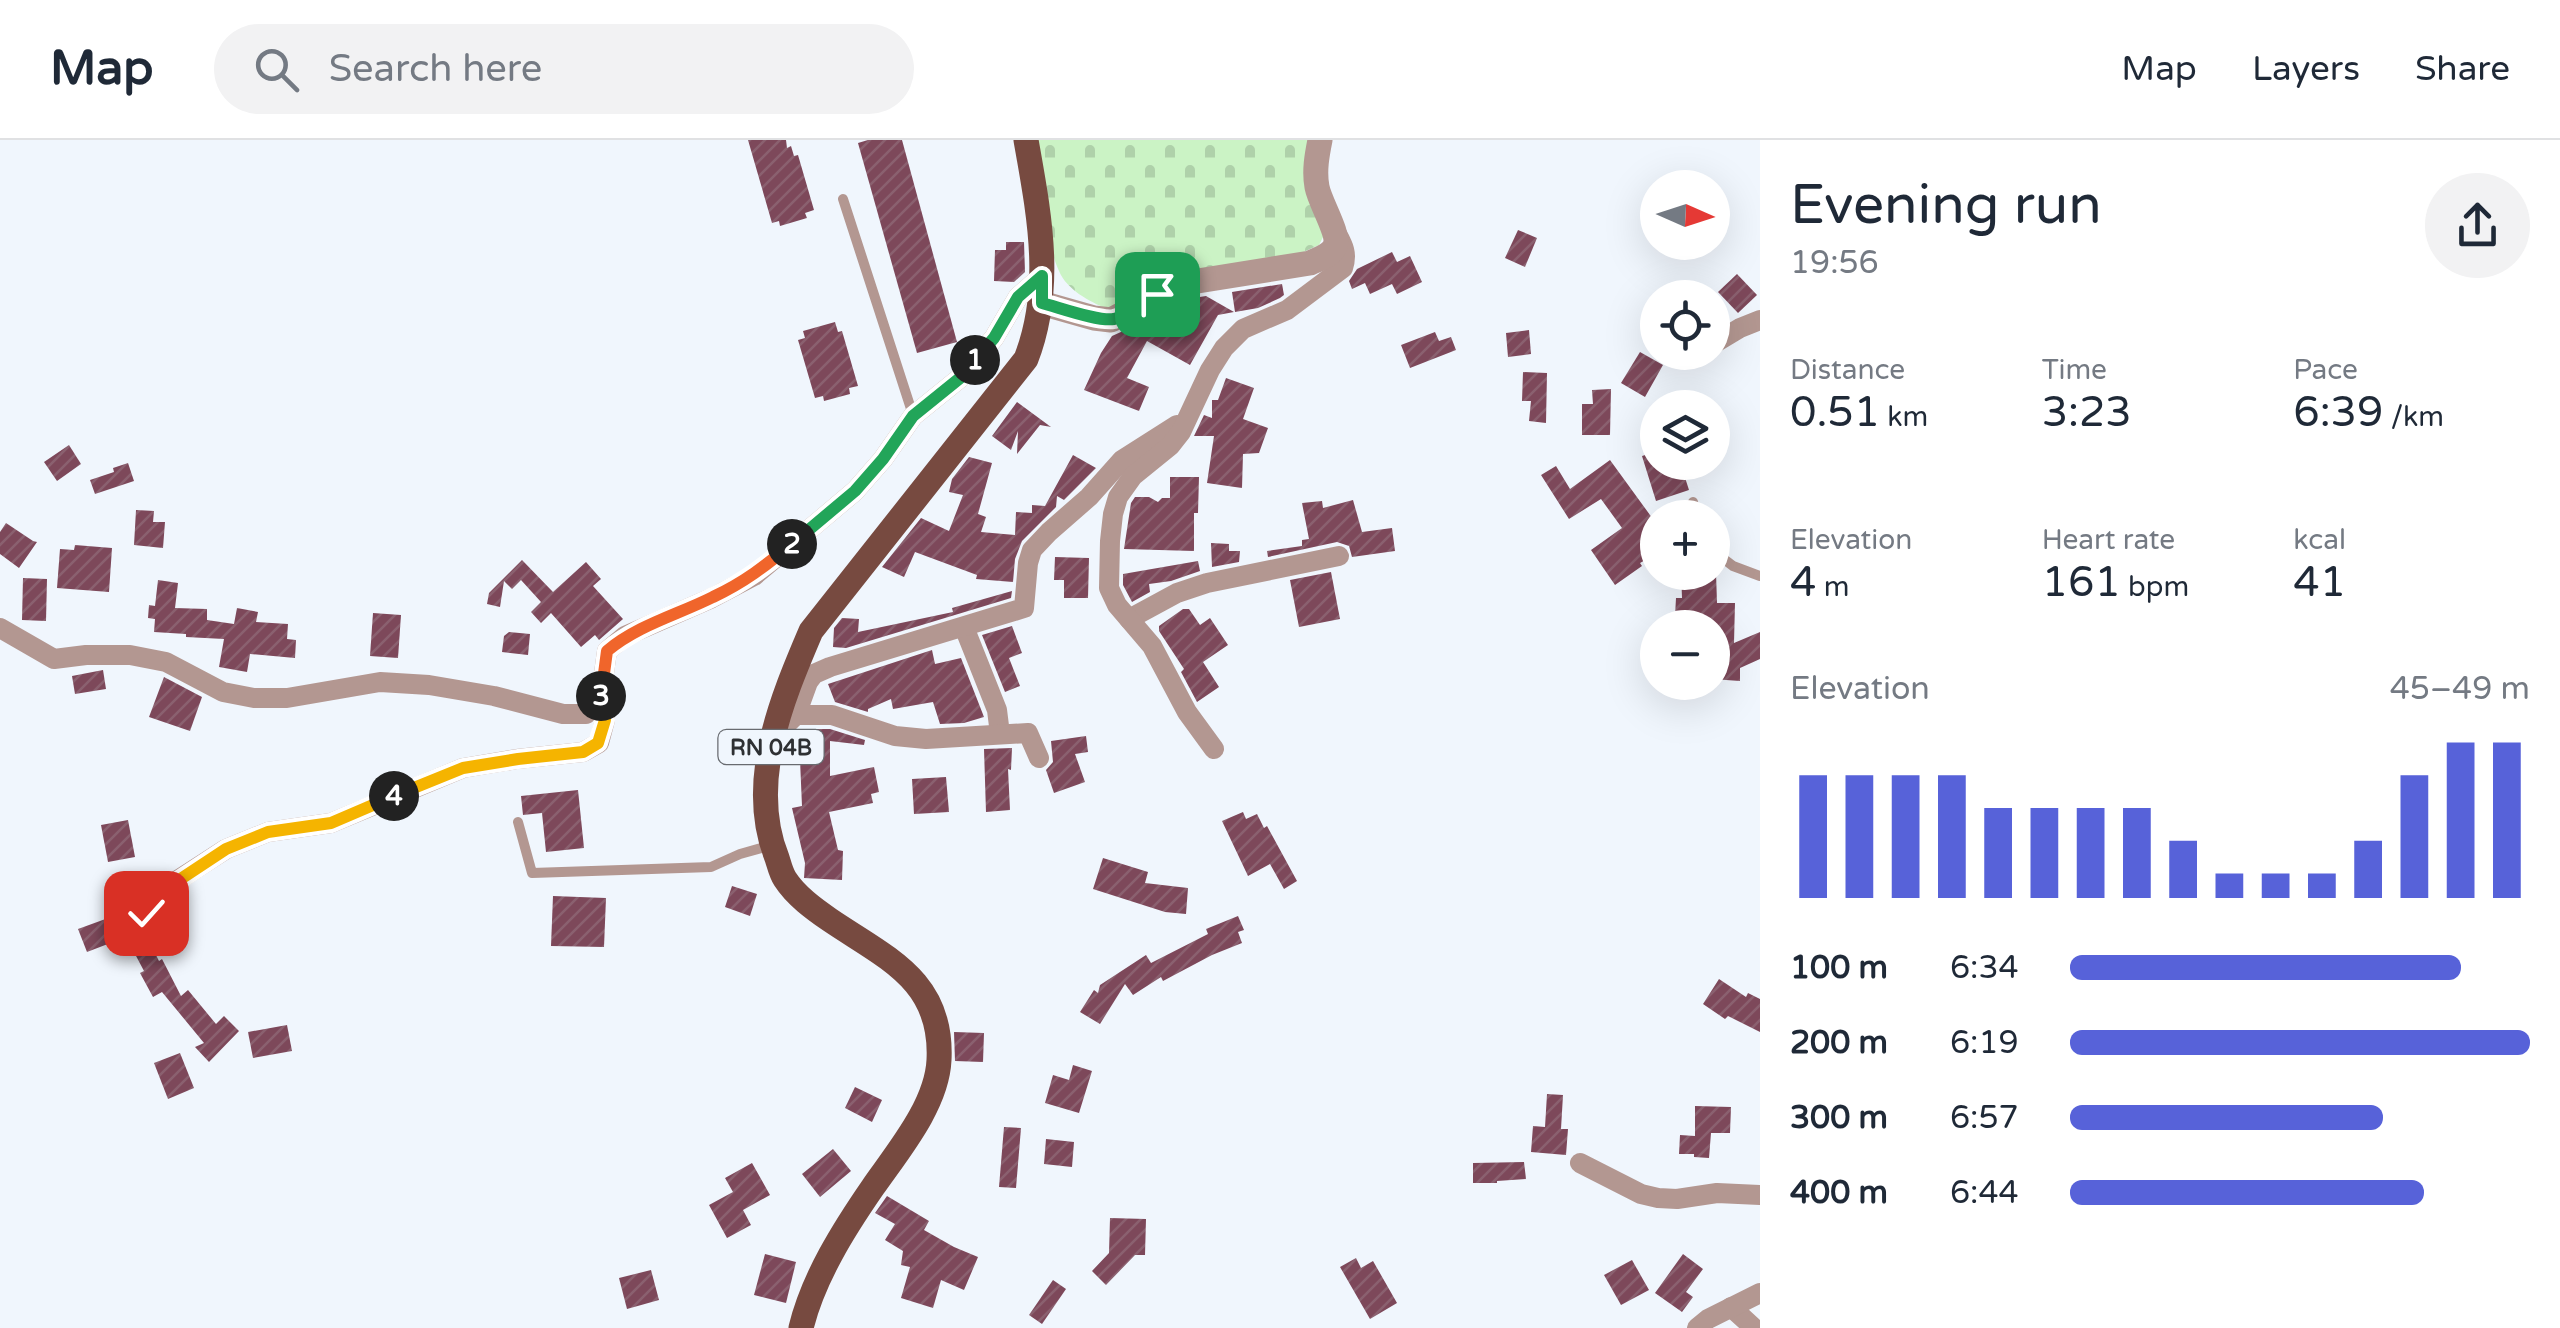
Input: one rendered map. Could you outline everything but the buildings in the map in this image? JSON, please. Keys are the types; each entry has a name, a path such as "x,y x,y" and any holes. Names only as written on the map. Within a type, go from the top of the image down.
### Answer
{"main road":[{"name":"RN 04B","path":"800,1328 831,1254 910,1136 932,1092 940,1061 935,1018 920,986 891,959 809,905 785,879 768,837 764,782 790,680 811,631 1026,359 1042,303 1042,276 1038,208 1026,140"}],"street":[{"path":"1214,749 1187,712 1152,646 1117,605 1109,588 1110,541 1118,497 1133,476 1170,446 1224,348 1243,329 1287,310 1343,268 1345,250 1324,212 1316,185 1320,140"},
{"path":"1042,303 1111,320 1179,284 1310,263 1328,255 1335,246 1336,232"},
{"path":"150,936 146,913 167,888 226,849 268,832 331,823 463,768 583,752 598,743 605,720 601,695 607,651 625,636 754,576 855,491 913,416 960,378 994,338 1018,297 1042,276"},
{"path":"1730,334 1760,320"},
{"path":"773,737 796,716 814,674 1024,608 1032,550 1122,460 1187,419"},
{"path":"1129,618 1177,593 1207,583 1339,556"},
{"path":"964,627 997,710 1000,734"},
{"path":"0,628 54,659 130,655 166,662 223,692 254,698 286,698 380,682 428,685 494,696 563,714 586,714 601,695"},
{"path":"796,716 832,716 895,736 926,739 1028,733 1039,758"},
{"path":"1580,1163 1640,1194 1658,1198 1677,1200 1716,1193 1760,1195"},
{"path":"1698,1328 1760,1293"},
{"path":"1730,1307 1754,1328"}],"lane":[{"path":"844,199 913,416"},
{"path":"1730,564 1760,576"},
{"path":"518,822 532,872 712,867 772,845"}],"green space":[{"path":"1034,140 1309,140 1326,231 1319,245 1299,254 1107,309 1073,289 1059,271 1046,225"}],"route":[{"path":"146,913 167,888 226,849 268,832 331,823 463,768 583,752 598,743 605,720 601,695 607,651 625,636 754,576 855,491 913,416 960,378 994,338 1018,297 1042,276 1042,303 1094,318 1111,320 1157,294"}]}
